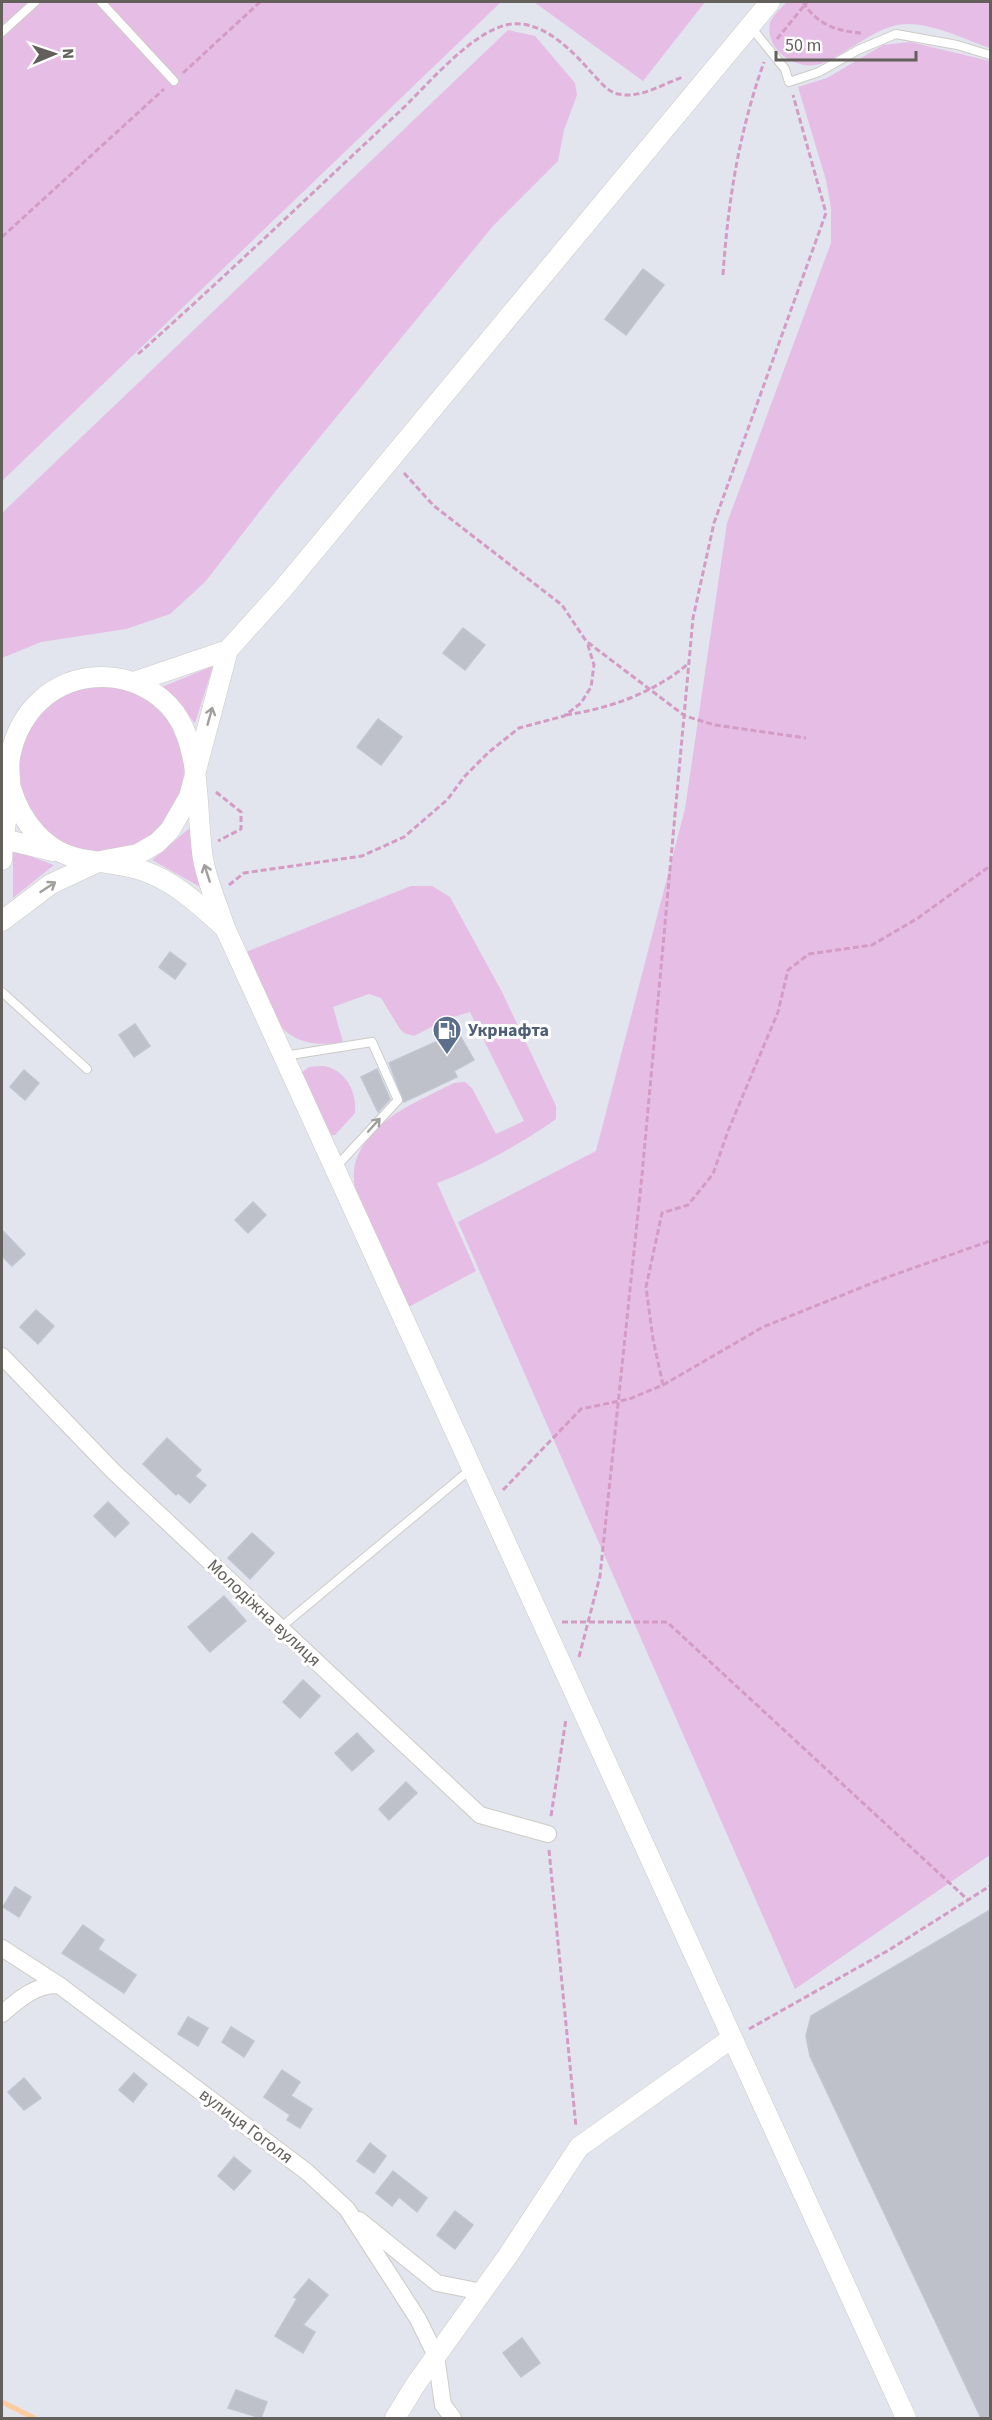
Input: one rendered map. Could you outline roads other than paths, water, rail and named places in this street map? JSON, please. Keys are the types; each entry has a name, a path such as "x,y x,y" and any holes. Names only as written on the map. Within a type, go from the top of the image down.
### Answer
{"street":[{"path":"134,682 228,650 282,590 770,2"},
{"path":"228,650 201,779 204,861 225,928 906,2418"},
{"path":"64,854 44,842 27,824 16,806 5,761 16,733 30,710 46,694 66,683 86,677 110,676 134,682 158,695 176,714 201,779"},
{"path":"2,921 51,884 100,861 138,854 157,843 170,830 201,779"},
{"path":"2,860 2,839 10,786"},
{"path":"2,839 142,870 180,888 225,928"},
{"name":"Молодіжна вулиця","path":"2,1356 113,1471 480,1815 548,1834"},
{"path":"2,1968 3,1949"},
{"name":"вулиця Гоголя","path":"3,1949 59,1985 307,2172 346,2210 418,2319 436,2356 443,2405 453,2418"},
{"path":"2,2014 26,1994 48,1984 59,1985"},
{"path":"395,2418 579,2147 732,2038"},
{"path":"346,2210 437,2283 482,2292"}],"lane":[{"path":"2,32 35,2"},
{"path":"101,2 174,81"},
{"path":"750,26 786,69 789,82 819,72 858,50 896,34 957,45 990,55"},
{"path":"2,992 87,1069"},
{"path":"283,1056 372,1042 398,1100 335,1168"},
{"path":"280,1629 472,1468"}],"waterway":[{"path":"2,2402 34,2418"}],"place":[{"name":"Укрнафта","path":"447,1056"}]}
